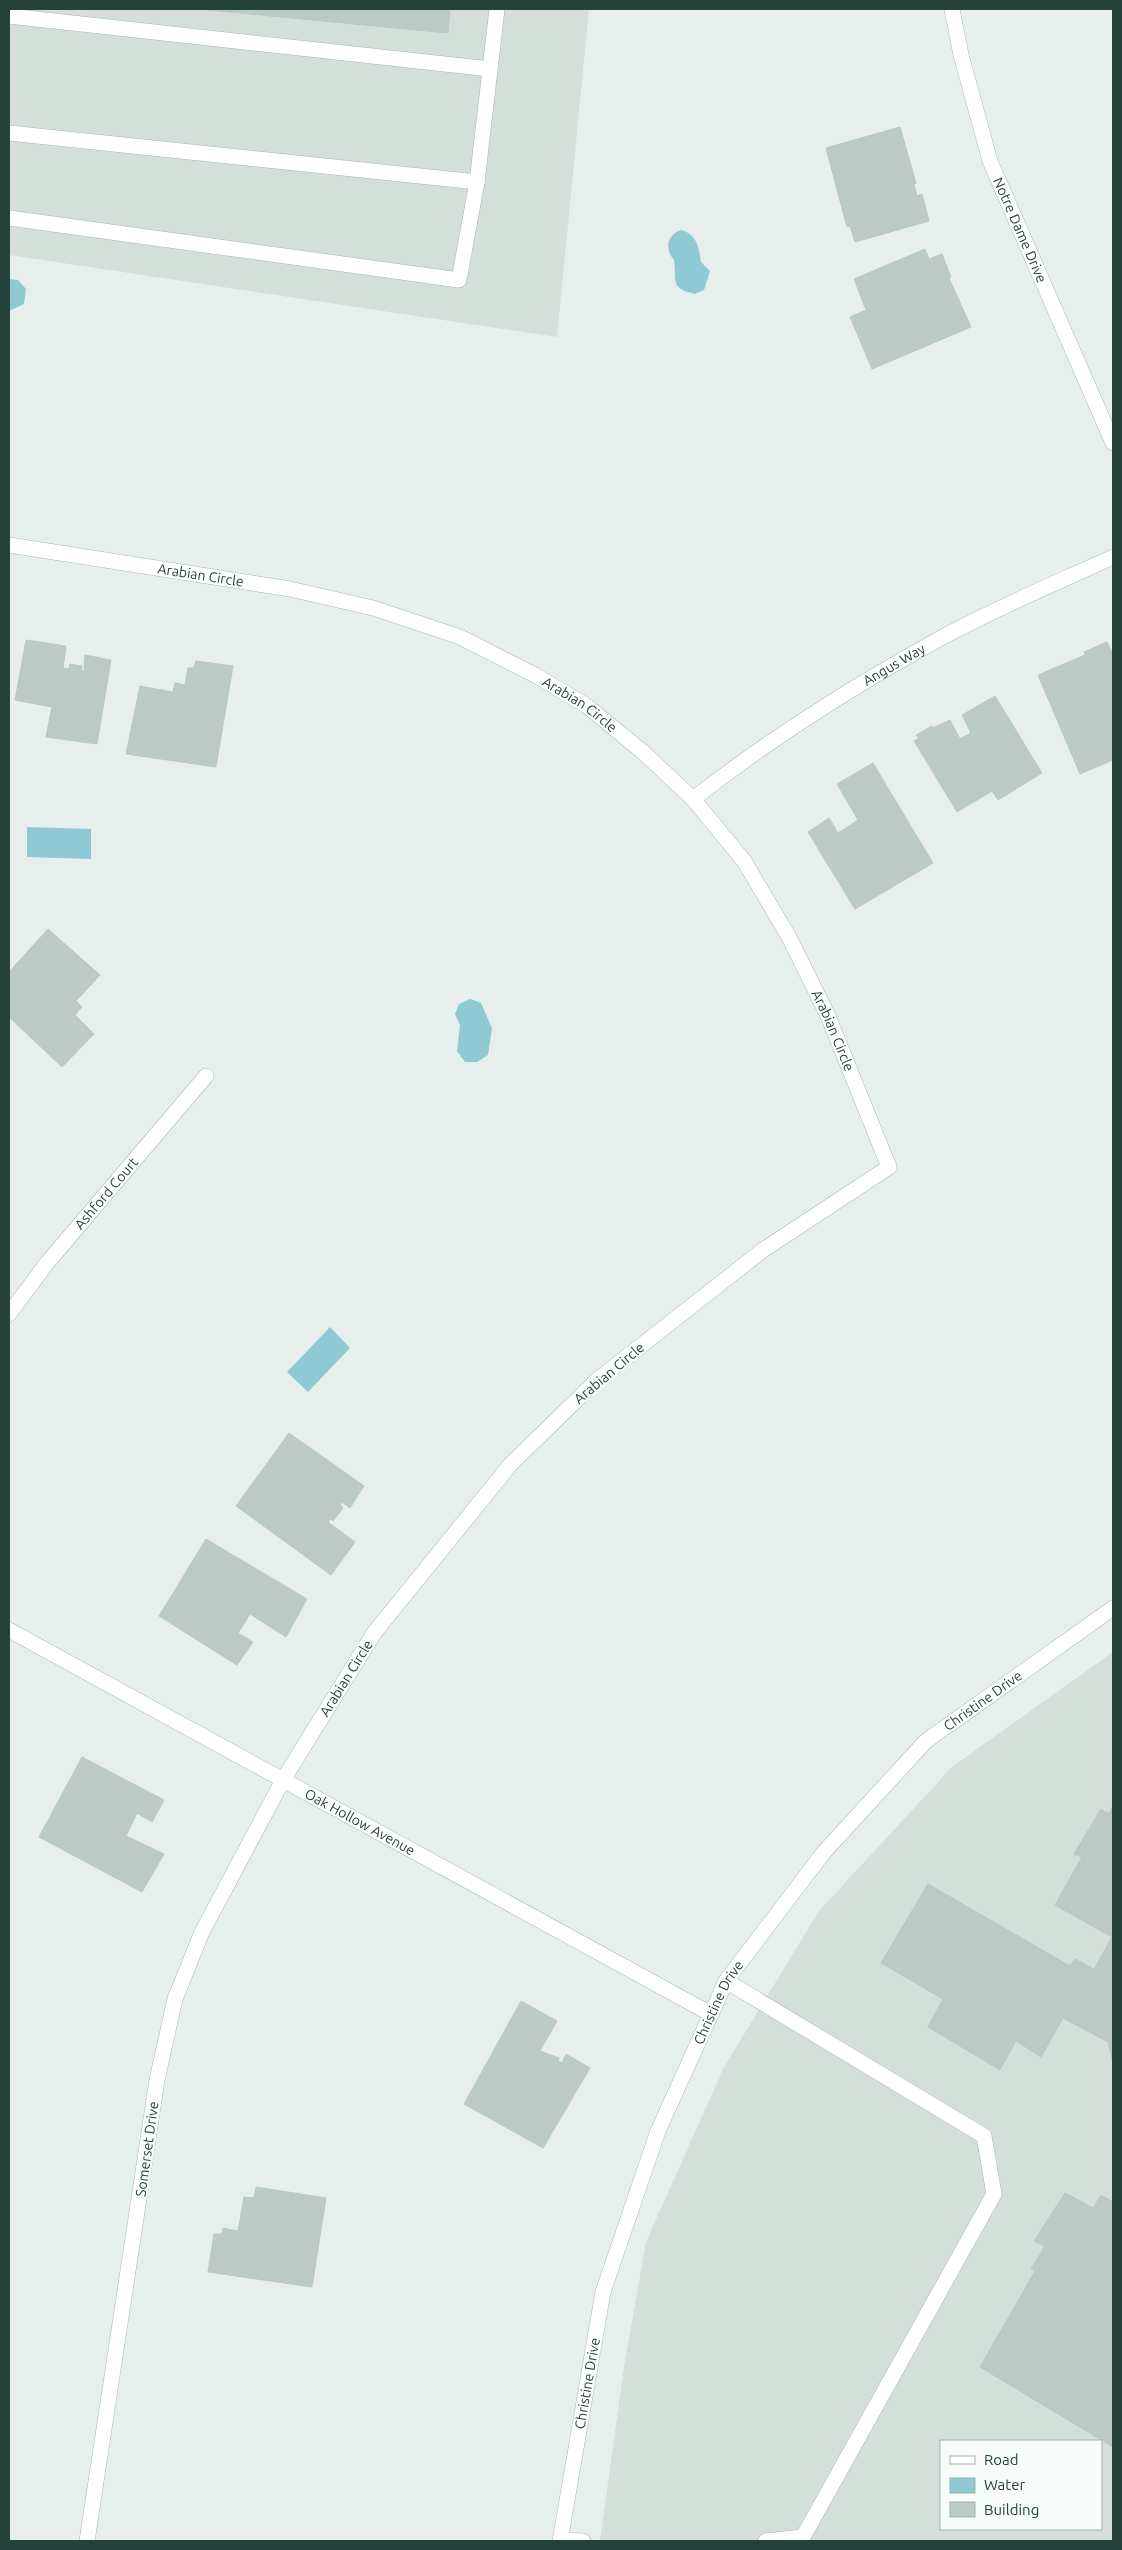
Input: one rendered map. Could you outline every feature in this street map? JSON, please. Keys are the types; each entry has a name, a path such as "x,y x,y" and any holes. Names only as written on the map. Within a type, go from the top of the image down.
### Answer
{"street":[{"path":"9,218 459,280 477,182 496,9"},
{"name":"Notre Dame Drive","path":"952,9 961,55 990,161 1113,444"},
{"path":"9,16 490,69"},
{"path":"9,133 477,182"},
{"name":"Arabian Circle","path":"9,545 290,589 373,608 460,637 535,675 587,706 644,753 693,799 744,861 789,937 828,1016 889,1167 763,1250 604,1375 510,1465 374,1633 283,1780"},
{"name":"Angus Way","path":"693,799 740,762 807,718 942,637 1113,557"},
{"name":"Ashford Court","path":"9,1314 47,1263 206,1076"},
{"name":"Christine Drive","path":"560,2540 603,2292 658,2131 726,1980 824,1852 926,1741 1113,1608"},
{"name":"Oak Hollow Avenue","path":"9,1630 711,2014"},
{"name":"Somerset Drive","path":"87,2541 157,2080 175,1999 202,1932 283,1780"},
{"path":"726,1980 984,2136 994,2194 803,2537 766,2541"},
{"path":"560,2540 583,2541"}],"shaded area":[{"path":"9,9 589,9 557,337 9,255"},
{"path":"1113,1652 1113,2541 600,2541 624,2367 646,2242 724,2067 819,1911 952,1767"}],"water":[{"path":"681,230 694,238 701,262 710,271 704,290 695,294 681,289 676,283 674,260 669,252 668,243 672,235"},
{"path":"9,279 18,280 26,289 24,304 9,311"},
{"path":"27,827 91,829 91,859 27,857"},
{"path":"470,999 481,1003 492,1028 488,1055 477,1062 465,1062 457,1051 460,1025 455,1014 459,1004"},
{"path":"330,1327 350,1348 308,1392 287,1372"}],"building":[{"path":"198,9 450,9 448,33"},
{"path":"900,127 916,183 914,185 917,196 922,194 929,221 855,242 850,226 847,227 826,148"},
{"path":"925,249 929,259 942,254 951,277 949,278 971,327 872,369 850,317 866,310 854,279"},
{"path":"26,640 66,646 63,668 69,669 70,664 82,666 81,671 84,671 85,655 111,660 97,744 46,737 52,707 15,700"},
{"path":"1107,642 1113,654 1113,760 1080,774 1038,675 1085,655 1084,652"},
{"path":"196,661 233,666 216,767 126,754 140,686 173,692 175,683 185,685 188,668 194,668"},
{"path":"995,696 1042,773 998,800 992,791 957,812 914,741 919,738 916,735 932,726 933,728 950,720 960,739 971,733 962,715"},
{"path":"873,763 933,863 855,909 808,832 829,818 838,833 858,820 837,784"},
{"path":"48,929 100,975 76,1001 82,1007 75,1015 94,1034 62,1067 9,1017 9,972"},
{"path":"289,1433 364,1486 350,1508 342,1502 340,1505 343,1508 333,1521 331,1519 328,1522 355,1542 331,1575 236,1506"},
{"path":"206,1539 307,1599 286,1637 250,1614 238,1633 253,1642 237,1665 159,1616"},
{"path":"82,1757 164,1800 152,1822 137,1813 126,1836 164,1854 142,1892 39,1837"},
{"path":"1113,1805 1113,2063 1108,2042 1063,2018 1041,2057 1016,2041 1000,2070 928,2027 943,1999 881,1963 928,1884 1070,1966 1075,1959 1094,1969 1112,1937 1055,1905 1082,1857 1074,1854 1101,1809 1109,1814"},
{"path":"521,2001 557,2021 540,2051 559,2058 558,2061 562,2063 566,2054 590,2068 543,2148 464,2104"},
{"path":"256,2187 326,2198 312,2287 208,2272 214,2234 222,2234 223,2228 238,2231 244,2197 254,2198"},
{"path":"1065,2193 1093,2208 1101,2195 1113,2202 1113,2447 980,2367 1035,2271 1031,2269 1045,2246 1034,2241"}]}
